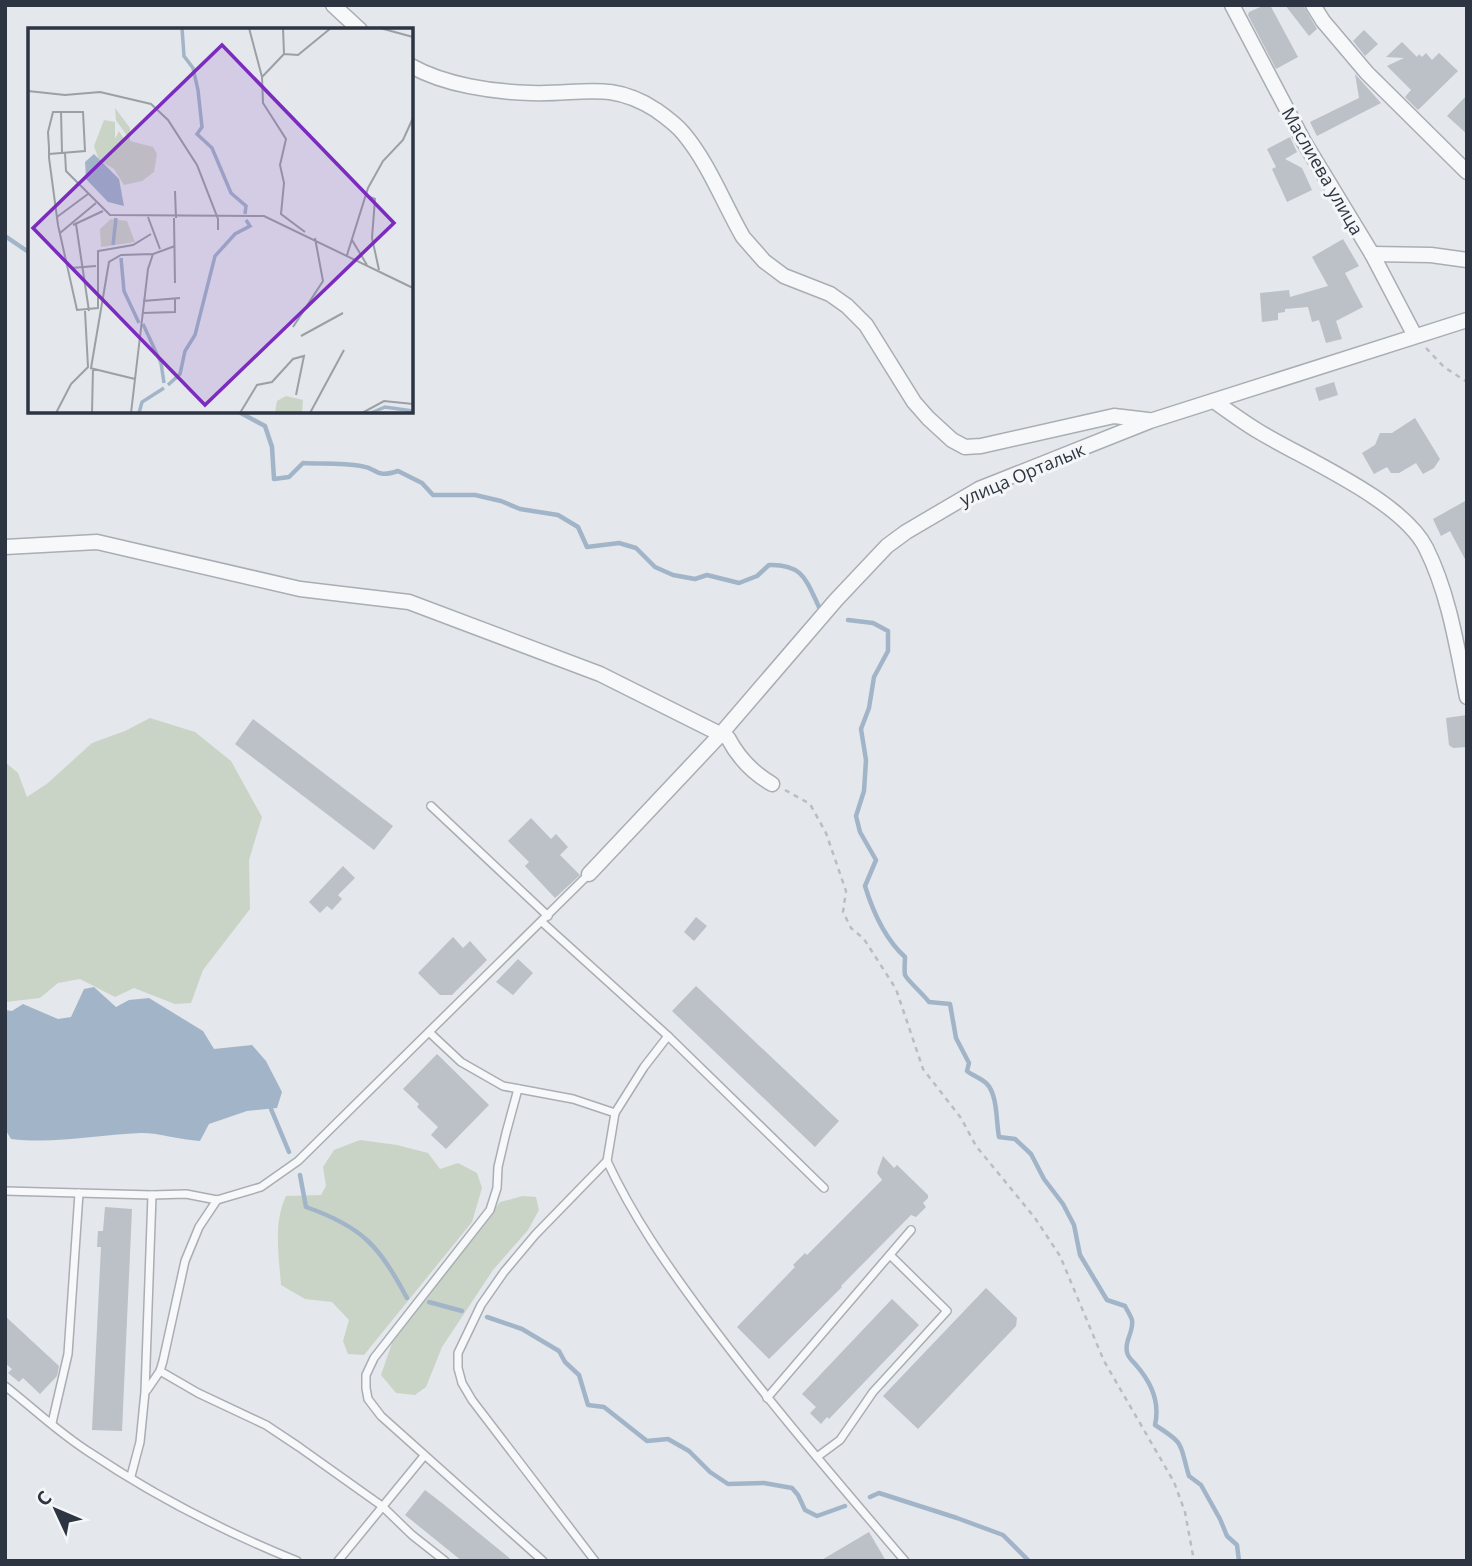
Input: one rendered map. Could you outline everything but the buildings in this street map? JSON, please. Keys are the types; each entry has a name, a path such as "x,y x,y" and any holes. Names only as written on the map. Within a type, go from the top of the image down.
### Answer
{"street":[{"path":"333,5 358,28"},
{"path":"1313,5 1322,21 1367,73 1467,172"},
{"name":"Маслиева улица","path":"1234,6 1304,142 1372,254 1415,336"},
{"path":"413,67 448,80 511,92 606,90 642,101 664,116 685,134 743,237 755,252 784,276 830,294 847,306 866,325 914,402 951,440 965,447 981,446 1114,416 1150,421"},
{"path":"1372,254 1431,255 1467,260"},
{"name":"улица Орталык","path":"589,874 720,735 836,600 887,546 906,532 979,489 1150,421 1467,320"},
{"path":"1214,401 1259,431 1336,473 1385,506 1415,531 1426,547 1445,595 1467,697"},
{"path":"5,547 97,542 300,589 410,603 600,674 728,738 734,750 760,777 772,784"}],"lane":[{"path":"431,807 824,1188"},
{"path":"5,1191 186,1194 217,1200 261,1187 298,1161 589,874"},
{"path":"430,1033 448,1052 482,1076 503,1086 573,1098 615,1113"},
{"path":"595,1561 472,1400 462,1383 458,1353 481,1305 504,1272 560,1208 607,1161 615,1113 668,1036"},
{"path":"518,1089 490,1210 404,1317 374,1358 366,1374 368,1399 381,1416 543,1561"},
{"path":"607,1161 653,1245 768,1398 905,1561"},
{"path":"52,1423 68,1354 79,1193"},
{"path":"131,1476 140,1442 145,1392 152,1195"},
{"path":"145,1392 160,1371 185,1261 199,1227 217,1200"},
{"path":"768,1398 911,1230"},
{"path":"817,1457 840,1440 873,1392 947,1311 890,1255"},
{"path":"160,1371 198,1393 267,1425 382,1506 445,1561"},
{"path":"5,1386 88,1452 228,1531 297,1561"},
{"path":"338,1561 424,1456"}],"path":[{"path":"1415,336 1444,367 1467,382"},
{"path":"772,784 810,804 826,833 846,891 843,912 851,928 863,939 896,989 923,1069 961,1118 976,1146 1035,1218 1060,1256 1104,1361 1174,1482 1185,1512 1194,1561"}],"green space":[{"path":"150,718 195,732 231,761 262,817 249,860 250,909 203,970 191,1003 175,1004 134,988 115,997 80,979 58,983 40,998 5,1002 5,762 18,773 27,797 48,783 92,743"},
{"path":"360,1140 428,1153 440,1169 458,1163 477,1173 482,1188 472,1222 364,1355 348,1354 343,1341 349,1320 332,1302 305,1299 281,1285 278,1240 279,1217 286,1196 321,1195 326,1186 323,1167 334,1150"},
{"path":"523,1196 536,1197 539,1210 528,1230 493,1270 442,1347 426,1387 415,1395 396,1393 381,1375 392,1343 500,1202"}],"water":[{"path":"94,987 116,1007 129,1000 149,998 203,1031 214,1049 252,1045 266,1061 282,1092 277,1108 247,1111 209,1124 200,1141 141,1133 59,1140 11,1139 5,1129 5,1010 12,1011 23,1004 58,1019 71,1017 84,989"}],"waterway":[{"path":"5,236 28,252"},
{"path":"241,413 265,426 272,447 274,479 289,477 303,463 361,466 385,474 398,471 422,483 433,495 475,495 520,509 558,515 578,527 587,547 619,543 636,548 655,567 673,575 695,579 707,575 739,583 757,576 769,565 789,567 802,576 819,607"},
{"path":"848,620 873,623 888,631 888,651 874,677 869,708 861,729 866,760 864,791 856,816 860,832 876,860 865,886 872,906 880,925 905,957 906,977 929,1002 950,1004 956,1038 969,1063 967,1071 986,1083 993,1094 999,1137 1015,1139 1031,1154 1074,1225 1080,1255 1107,1300 1125,1306 1132,1324 1126,1348 1153,1393 1155,1425 1177,1441 1189,1476 1201,1485 1227,1536 1237,1545 1239,1561"},
{"path":"271,1109 289,1152"},
{"path":"300,1175 306,1207 342,1222 367,1240 387,1265 407,1298"},
{"path":"429,1302 462,1311"},
{"path":"487,1317 522,1329 559,1351 565,1362 579,1375 588,1405 604,1407 647,1441 668,1439 689,1451 710,1472 728,1484 764,1483 792,1488 805,1510 817,1516 845,1506"},
{"path":"870,1497 879,1493 1003,1535 1029,1561"}]}
